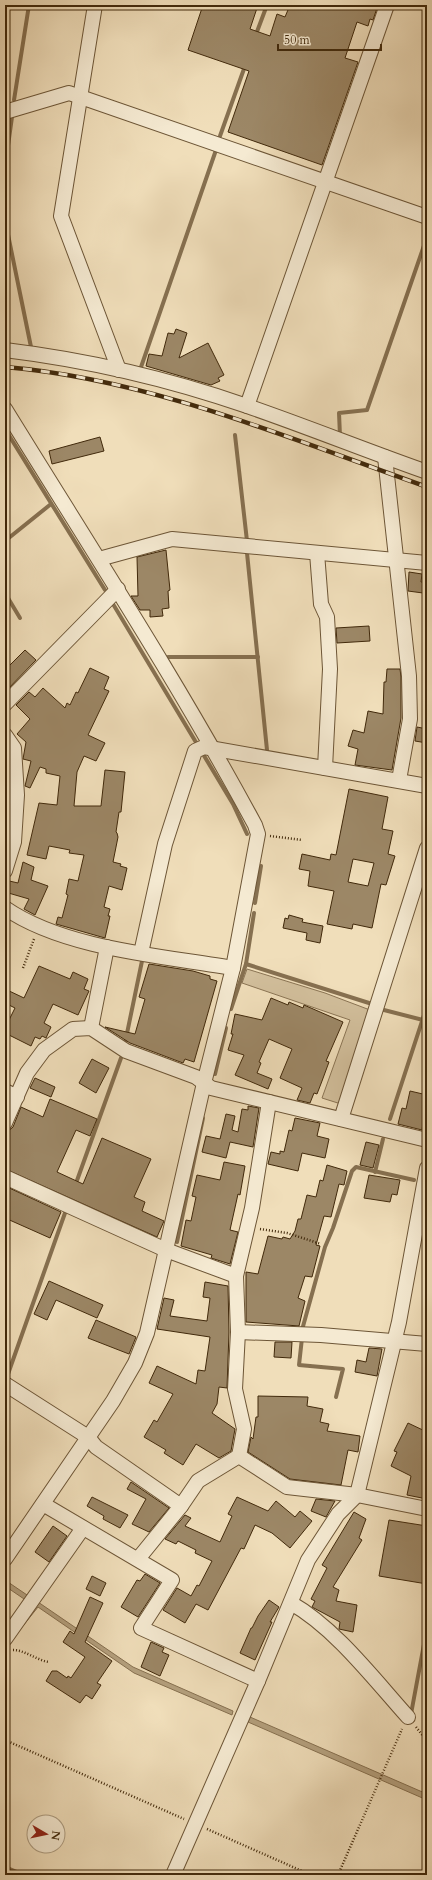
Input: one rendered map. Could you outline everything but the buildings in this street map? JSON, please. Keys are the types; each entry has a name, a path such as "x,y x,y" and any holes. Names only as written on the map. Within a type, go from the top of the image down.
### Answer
{"street":[{"path":"95,5 61,216 119,370"},
{"path":"247,406 387,5"},
{"path":"5,112 69,92 427,217"},
{"path":"5,350 154,377 247,406 427,472"},
{"path":"5,409 118,589 204,749 255,825 258,834 233,968 204,1083 147,1333 135,1363 113,1402 5,1559"},
{"path":"385,457 409,676 410,719 399,780"},
{"path":"99,559 172,539 427,563"},
{"path":"317,553 321,604 327,617 330,669 325,768"},
{"path":"5,704 118,589"},
{"path":"5,735 14,748 17,795 14,842 5,871"},
{"path":"204,749 399,780 427,786"},
{"path":"141,953 165,844 204,749"},
{"path":"341,1119 427,848"},
{"path":"5,908 39,928 108,947 233,968"},
{"path":"91,1028 108,947"},
{"path":"5,1123 11,1094 44,1050 73,1029 91,1028 126,1051 196,1077 211,1088 427,1140"},
{"path":"138,1559 181,1506 198,1481 239,1456 244,1429 235,1389 238,1332 236,1276 248,1227 269,1102"},
{"path":"173,1875 258,1681 308,1560 338,1514 357,1495 394,1341 427,1168"},
{"path":"5,1177 166,1250 236,1276"},
{"path":"238,1332 321,1335 427,1344"},
{"path":"5,1384 88,1437 96,1448 181,1506"},
{"path":"239,1456 287,1487 357,1495 427,1509"},
{"path":"43,1504 172,1580 142,1628 258,1681"},
{"path":"8,1644 83,1528"},
{"path":"291,1603 308,1612 324,1626 408,1717"}],"path":[{"path":"258,834 302,840"},
{"path":"23,968 39,928"},
{"path":"248,1227 287,1233 321,1244"},
{"path":"8,1644 39,1660 49,1662"},
{"path":"338,1875 408,1717 427,1741"},
{"path":"5,1740 311,1875"}],"shaded area":[{"path":"247,969 325,993 370,1010 341,1104 322,1098 350,1020 242,983"},
{"path":"5,1580 30,1597 27,1601 5,1586"},
{"path":"38,1602 133,1667 233,1711 232,1715 134,1673 38,1607 7,1646 5,1646"},
{"path":"250,1717 427,1794 427,1800 248,1722"}],"waterway":[{"path":"14,100 29,5"},
{"path":"255,37 267,5"},
{"path":"220,136 245,66"},
{"path":"5,167 12,117"},
{"path":"140,370 216,150"},
{"path":"5,220 31,347"},
{"path":"340,436 339,413 367,410 427,237"},
{"path":"5,429 105,590"},
{"path":"235,435 247,541"},
{"path":"5,541 51,504"},
{"path":"247,553 267,750"},
{"path":"5,593 20,618"},
{"path":"113,604 233,804 247,834"},
{"path":"168,657 258,657"},
{"path":"255,903 261,866"},
{"path":"246,964 254,913"},
{"path":"125,1043 142,961"},
{"path":"231,1009 246,964 369,1003"},
{"path":"390,1119 427,1006"},
{"path":"380,1009 427,1021"},
{"path":"215,1074 226,1028"},
{"path":"75,1186 121,1058"},
{"path":"177,1242 203,1118"},
{"path":"375,1172 383,1139"},
{"path":"302,1330 325,1247 352,1171 356,1167 414,1180"},
{"path":"8,1374 65,1213"},
{"path":"302,1338 299,1365 343,1369 336,1397"},
{"path":"411,1714 427,1628"},
{"path":"5,1867 24,1875"}],"railway":[{"path":"5,367 59,374 113,384 166,398 272,431 427,487"}]}
